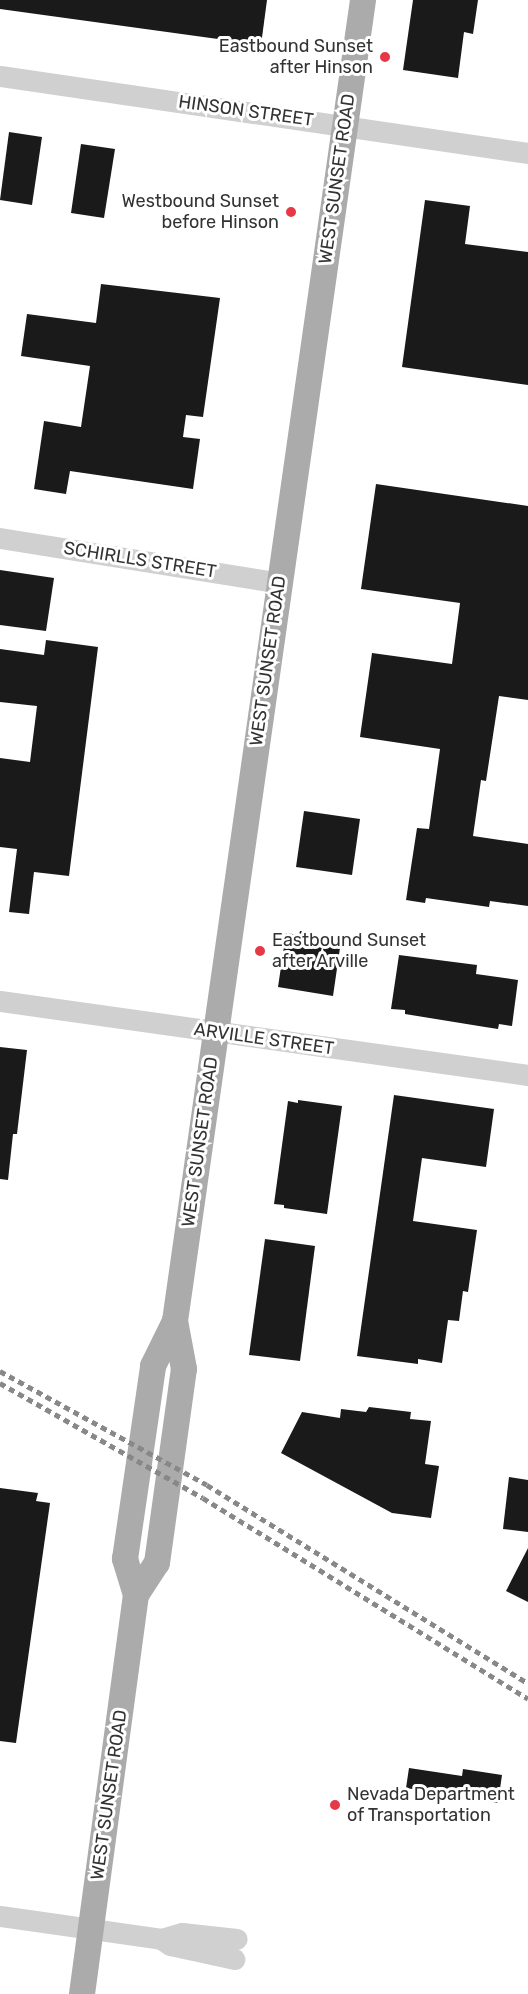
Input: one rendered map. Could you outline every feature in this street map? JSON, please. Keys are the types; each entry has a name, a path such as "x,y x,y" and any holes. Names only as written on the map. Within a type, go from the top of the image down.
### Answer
{"main road":[{"name":"WEST SUNSET ROAD","path":"82,1994 136,1595 157,1563 184,1369 175,1321 363,0"}],"street":[{"name":"HINSON STREET","path":"0,76 528,153"},
{"name":"SCHIRLLS STREET","path":"0,538 280,583"},
{"name":"ARVILLE STREET","path":"0,1001 528,1075"},
{"path":"0,1916 161,1939 170,1945 236,1949"}],"building":[{"path":"0,0 267,0 261,45 0,9"},
{"path":"413,0 478,0 473,34 464,32 458,78 403,70"},
{"path":"9,132 42,137 32,205 0,200"},
{"path":"81,144 115,149 104,218 71,213"},
{"path":"425,200 470,206 465,244 528,252 528,385 402,367"},
{"path":"101,284 220,298 203,417 186,415 183,437 200,439 193,489 70,471 66,494 34,489 44,421 81,427 90,366 21,356 27,314 96,323"},
{"path":"376,484 528,506 528,700 499,696 486,781 481,780 473,836 528,844 528,906 490,901 489,907 426,898 425,903 406,900 417,828 429,829 440,749 360,737 372,653 452,664 460,603 361,589"},
{"path":"0,570 54,578 46,631 0,625"},
{"path":"46,640 98,647 69,876 34,872 29,914 9,912 17,849 0,847 0,758 30,762 37,706 0,702 0,649 44,655"},
{"path":"304,811 360,819 352,875 296,867"},
{"path":"300,931 311,932 311,936 341,941 333,996 278,987 286,933 299,935"},
{"path":"399,955 477,965 476,974 518,980 512,1026 499,1024 498,1029 405,1014 405,1010 391,1009"},
{"path":"0,1047 27,1050 17,1134 13,1134 8,1180 0,1179"},
{"path":"394,1095 494,1109 486,1167 422,1158 413,1221 477,1230 468,1292 463,1291 459,1321 448,1320 442,1363 418,1359 418,1364 357,1356"},
{"path":"298,1100 342,1106 327,1214 284,1208 284,1205 274,1204 288,1101 298,1103"},
{"path":"265,1239 315,1246 300,1361 249,1355"},
{"path":"369,1407 411,1412 410,1419 431,1421 425,1464 439,1466 431,1518 392,1513 281,1453 302,1412 340,1418 341,1409 366,1412"},
{"path":"509,1477 528,1480 528,1532 503,1529"},
{"path":"0,1488 38,1493 36,1501 50,1503 16,1743 0,1741"},
{"path":"528,1548 528,1602 506,1591"},
{"path":"409,1768 462,1776 463,1769 502,1775 498,1803 406,1788"}],"railway":[{"path":"0,1371 207,1485 528,1683"},
{"path":"0,1383 203,1498 528,1699"}],"place":[{"name":"Eastbound Sunset after Hinson","path":"385,57"},
{"name":"Westbound Sunset before Hinson","path":"291,212"},
{"name":"Eastbound Sunset after Arville","path":"260,951"},
{"name":"Nevada Department of Transportation","path":"335,1805"}]}
